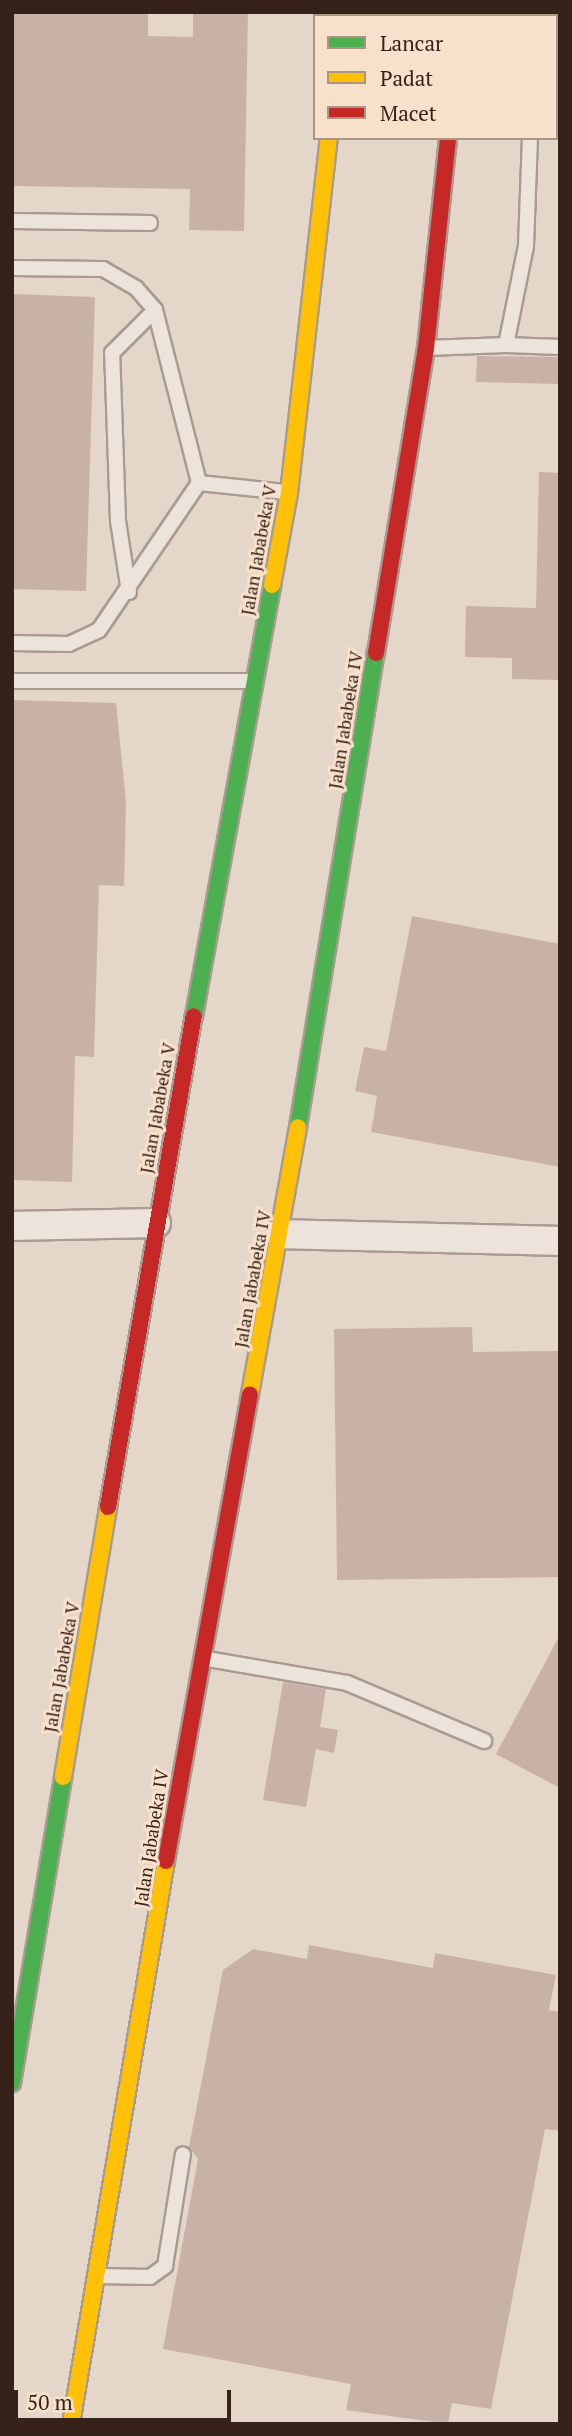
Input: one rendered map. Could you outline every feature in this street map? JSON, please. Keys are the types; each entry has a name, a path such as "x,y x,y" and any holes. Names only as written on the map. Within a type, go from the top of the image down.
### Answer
{"street":[{"name":"Jalan Jababeka V","path":"12,2083 156,1223 289,493 329,140"},
{"name":"Jalan Jababeka IV","path":"71,2424 200,1658 280,1234 426,348 448,140"},
{"path":"12,1226 156,1223"},
{"path":"280,1234 560,1241"}],"lane":[{"path":"506,345 526,246 530,140"},
{"path":"12,221 150,223"},
{"path":"12,268 103,269 136,288 155,310 199,483 129,592 99,630 69,644 12,643"},
{"path":"129,592 118,520 112,353 155,310"},
{"path":"426,348 506,345 560,347"},
{"path":"199,483 289,493"},
{"path":"12,681 253,681"},
{"path":"200,1658 347,1683 484,1741"},
{"path":"96,2276 150,2277 165,2266 183,2154"}],"building":[{"path":"12,12 148,12 148,36 193,37 193,12 248,12 244,231 189,230 190,189 12,186"},
{"path":"12,294 95,297 86,591 12,589"},
{"path":"477,356 560,357 560,384 476,382"},
{"path":"539,472 560,473 560,680 512,679 512,658 465,657 466,606 536,608"},
{"path":"12,700 116,703 126,801 124,886 99,885 94,1057 75,1056 72,1182 12,1180"},
{"path":"412,916 560,944 560,1167 371,1132 377,1096 355,1091 364,1047 386,1051"},
{"path":"472,1327 473,1352 560,1351 560,1577 337,1580 334,1329"},
{"path":"560,1635 560,1788 496,1754"},
{"path":"283,1682 326,1689 320,1727 338,1730 334,1753 316,1749 306,1807 263,1800"},
{"path":"309,1945 433,1968 435,1953 556,1975 549,2010 560,2012 560,2131 545,2129 491,2409 452,2403 448,2424 346,2410 351,2384 163,2349 198,2159 189,2147 223,1970 253,1949 307,1959"}],"traffic: fast":[{"path":"194,1016 272,585"},
{"path":"298,1127 376,653"},
{"path":"12,2083 63,1777"}],"traffic: slow":[{"path":"272,585 289,493 329,140"},
{"path":"250,1394 298,1127"},
{"path":"63,1777 108,1507"},
{"path":"71,2424 166,1861"}],"traffic: jam":[{"path":"376,653 426,348 448,140"},
{"path":"108,1507 194,1016"},
{"path":"166,1861 250,1394"}]}
